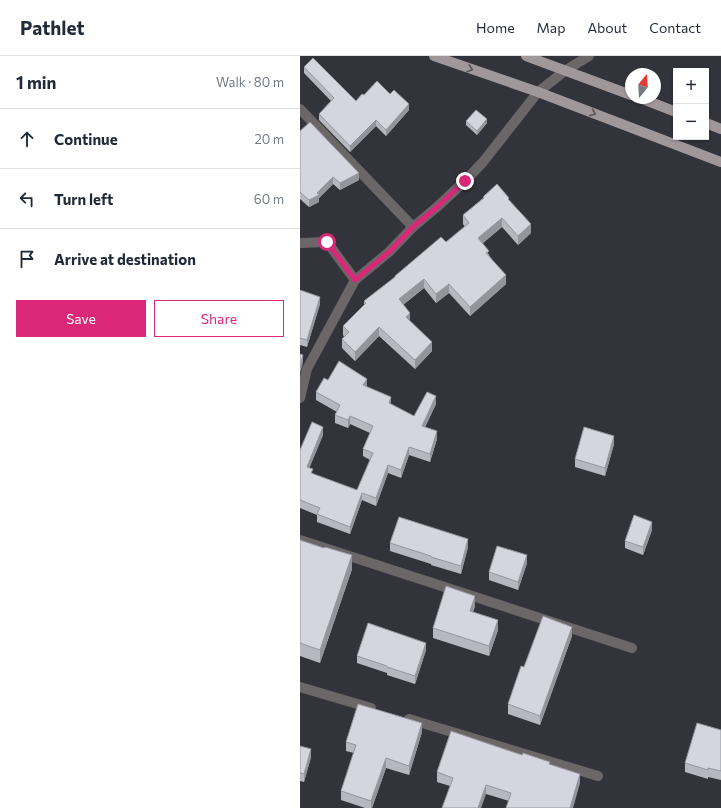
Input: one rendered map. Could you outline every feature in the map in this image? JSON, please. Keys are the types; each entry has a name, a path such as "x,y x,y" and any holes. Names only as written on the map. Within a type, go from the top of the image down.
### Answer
{"main road":[{"path":"434,56 538,92 721,162"},
{"path":"526,56 625,93"},
{"path":"655,104 673,111"},
{"path":"709,124 721,129"}],"street":[{"path":"300,398 307,369 355,280 389,252 413,227 437,207 483,162 538,92 566,70 589,56"},
{"path":"300,109 413,227"},
{"path":"300,243 327,242 355,280"},
{"path":"300,540 632,648"},
{"path":"300,686 384,712"},
{"path":"399,716 598,776"}],"building":[{"path":"313,58 356,101 377,81 390,94 394,90 409,104 386,130 376,120 350,146 319,114 334,98 304,67"},
{"path":"476,110 487,119 477,131 466,121"},
{"path":"310,122 359,173 340,183 333,177 317,193 319,195 309,200 300,192 300,131"},
{"path":"497,184 509,198 508,199 531,224 518,236 502,218 478,238 489,251 486,253 506,275 470,307 449,284 436,294 424,279 399,299 410,313 406,317 432,342 415,360 379,327 355,352 342,339 349,332 343,326 366,303 364,301 395,277 441,237 446,242 469,223 463,215 484,198 483,197"},
{"path":"300,290 320,297 307,340 300,338"},
{"path":"300,354 303,355 300,366"},
{"path":"339,361 367,379 363,385 391,397 389,403 414,416 427,392 436,396 422,426 437,431 430,454 409,447 401,470 388,465 376,498 362,493 350,527 317,514 320,508 300,500 300,450 312,422 323,427 307,467 313,469 311,473 357,490 373,453 363,449 373,426 350,416 348,420 335,415 340,405 316,392 324,378 328,380"},
{"path":"584,427 614,436 605,468 575,459"},
{"path":"634,515 652,522 643,547 625,541"},
{"path":"399,517 468,539 461,566 390,543"},
{"path":"300,540 352,555 320,650 300,643"},
{"path":"497,546 527,555 518,582 489,572"},
{"path":"446,586 475,596 470,611 498,620 489,646 433,628"},
{"path":"543,616 572,627 540,716 508,704 521,666 524,667"},
{"path":"368,623 426,643 415,676 357,656"},
{"path":"358,704 422,723 409,766 386,758 371,801 341,791 356,745 346,742"},
{"path":"697,723 721,730 721,771 708,768 708,770 685,763"},
{"path":"451,731 522,755 523,753 550,762 549,764 580,774 570,808 506,808 511,793 486,785 478,808 442,808 453,778 437,772"},
{"path":"300,746 311,749 304,774 300,773"}],"route":[{"path":"327,242 355,280 389,252 413,227 465,181"}]}
